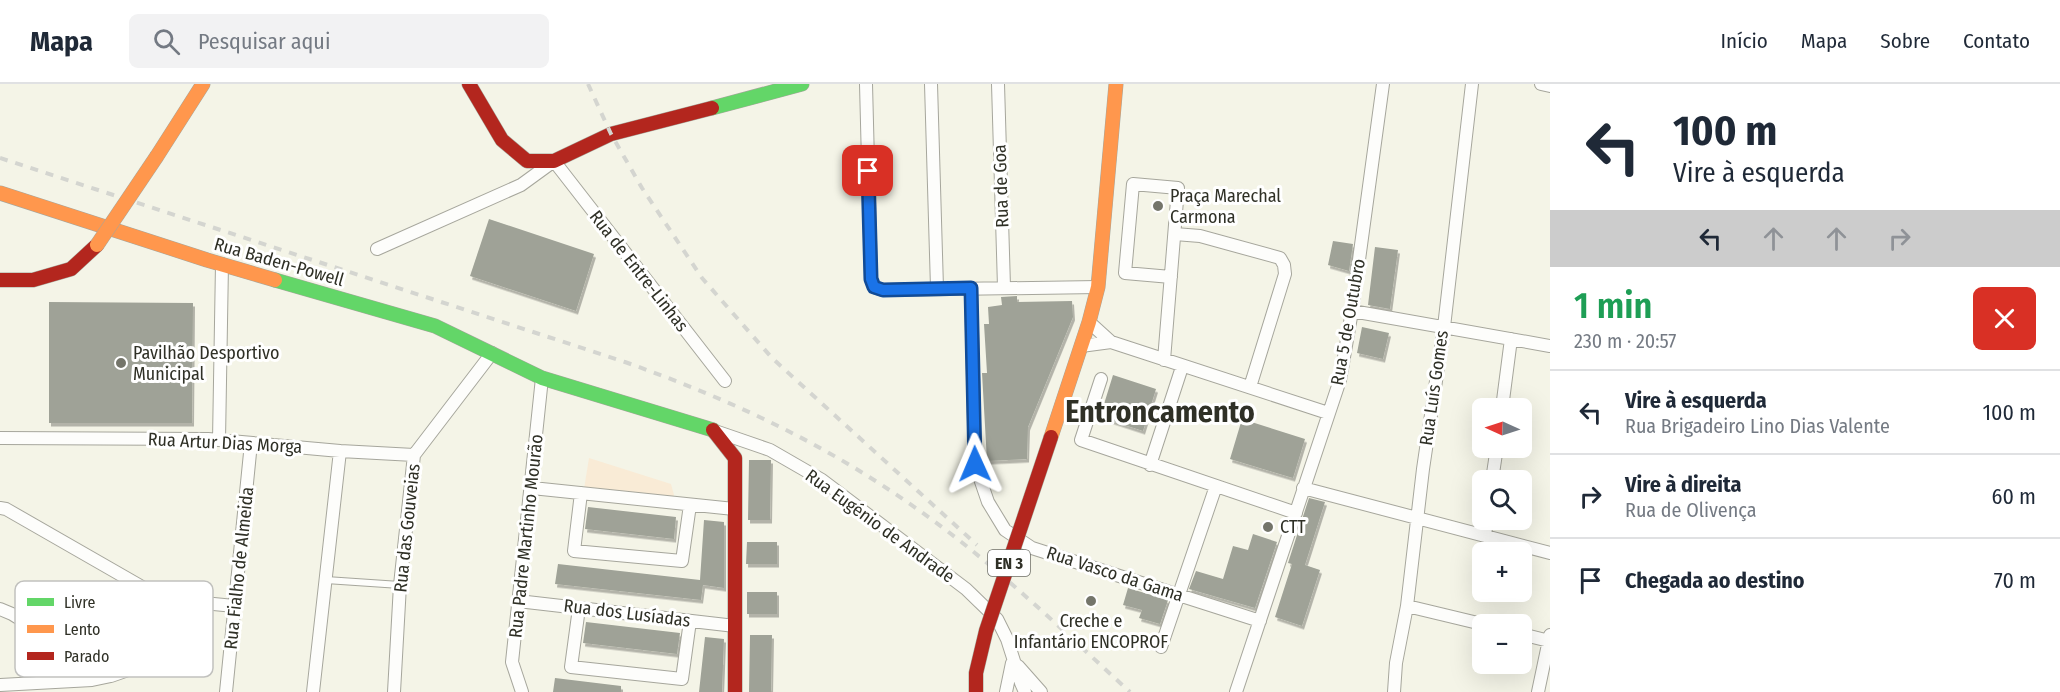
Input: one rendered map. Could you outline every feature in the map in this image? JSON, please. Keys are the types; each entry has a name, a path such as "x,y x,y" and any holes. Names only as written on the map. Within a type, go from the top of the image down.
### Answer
{"street":[{"path":"0,280 33,280 71,269 97,245 203,84"},
{"path":"469,84 502,140 527,161 554,161"},
{"path":"377,249 521,185 554,161 611,134 802,84"},
{"path":"866,84 871,279 874,287 883,290 1098,287"},
{"path":"931,84 937,288"},
{"name":"Rua de Goa","path":"998,84 1004,287"},
{"name":"EN 3","path":"976,692 976,673 986,631 1089,322 1098,287 1116,84"},
{"name":"Rua 5 de Outubro","path":"1236,692 1340,380 1352,311 1383,84"},
{"name":"Rua Luís Gomes","path":"1394,692 1396,663 1407,606 1423,469 1444,327 1472,84"},
{"path":"1541,84 1550,86"},
{"name":"Rua de Entre-Linhas","path":"554,161 725,381"},
{"path":"1164,360 1175,234 1178,188 1133,184 1125,273 1171,277"},
{"name":"Rua Baden-Powell","path":"0,193 222,264 435,326 542,378 715,431"},
{"path":"1175,234 1200,236 1280,258 1284,265 1285,274 1250,387"},
{"path":"219,440 222,264"},
{"name":"Rua Vasco da Gama","path":"971,288 975,464 988,502 1005,530 1032,548 1260,621"},
{"path":"1352,311 1550,346"},
{"path":"1089,322 1112,342 1328,414"},
{"path":"1503,398 1512,339"},
{"path":"1081,346 1112,342"},
{"name":"Rua das Gouveias","path":"394,692 400,585 414,455 492,354"},
{"path":"1150,465 1182,367"},
{"name":"Rua Padre Martinho Mourão","path":"522,692 512,662 542,378"},
{"path":"1101,379 1081,440 1296,513"},
{"path":"715,431 735,458 735,692"},
{"name":"Rua Eugénio de Andrade","path":"715,431 770,450 822,480 966,589 997,619 1007,639 1026,692"},
{"name":"Rua Artur Dias Morga","path":"0,438 219,440 414,455"},
{"name":"Rua Fialho de Almeida","path":"226,692 251,443"},
{"path":"313,692 340,451"},
{"path":"1161,647 1216,486"},
{"path":"532,488 734,509"},
{"path":"1303,488 1550,553"},
{"path":"580,493 574,551 682,561 690,505"},
{"path":"0,508 6,509 133,581"},
{"path":"1485,536 1486,530"},
{"name":"Rua dos Lusíadas","path":"518,601 735,626"},
{"path":"213,604 234,606"},
{"path":"1407,606 1472,622"},
{"path":"579,608 571,667 682,679 690,621"},
{"path":"0,609 15,616"},
{"path":"1532,636 1549,638 1538,692"},
{"name":"Rua Eugénio de Andrade","path":"1006,692 1012,658"},
{"name":"Rua Eugénio de Andrade","path":"1012,658 1041,692"},
{"path":"0,685 92,680 106,677"}],"lane":[{"path":"325,580 400,585"},
{"name":"Rua 5 de Outubro","path":"1241,692 1260,634 1260,621"}],"shaded area":[{"path":"589,458 671,484 674,495 670,500 584,489"}],"building":[{"path":"489,219 594,254 576,311 470,276"},
{"path":"1333,241 1353,244 1349,271 1328,265"},
{"path":"1375,247 1398,250 1390,309 1368,305"},
{"path":"1017,296 1017,302 1072,301 1073,317 1028,427 1027,459 987,461 982,373 987,373 984,324 989,324 988,307 1002,305 1001,297"},
{"name":"Pavilhão Desportivo Municipal","path":"49,302 193,303 192,423 49,423"},
{"path":"1362,327 1389,333 1383,359 1357,353"},
{"path":"1113,375 1156,389 1143,431 1100,417"},
{"path":"1242,419 1305,439 1293,478 1230,459"},
{"path":"749,460 771,460 770,520 748,520"},
{"path":"1309,498 1325,502 1305,565 1320,570 1302,626 1275,617 1292,564 1288,563"},
{"path":"588,507 676,517 674,539 585,529"},
{"path":"704,520 724,522 724,588 703,585 701,600 555,584 558,564 700,580"},
{"path":"1253,534 1277,542 1255,608 1189,589 1196,571 1223,579 1233,546 1248,550"},
{"path":"747,542 777,542 777,564 746,564"},
{"path":"1128,588 1168,600 1160,624 1139,618 1142,610 1123,605"},
{"path":"747,592 777,592 777,614 747,614"},
{"path":"586,622 680,633 677,654 583,643"},
{"path":"750,635 772,635 771,692 749,692"},
{"path":"705,637 724,639 722,692 699,692"},
{"path":"555,678 621,686 621,692 553,692"}],"railway":[{"path":"588,84 611,134 642,188 702,278 772,358 977,545"},
{"path":"0,158 625,362 704,392 778,426 850,465 948,531 1001,575 1130,692"}],"traffic: fast":[{"path":"712,108 802,84"},
{"path":"275,280 435,326 542,378 713,430"}],"traffic: slow":[{"path":"157,156 203,84"},
{"path":"1051,437 1089,322 1098,287 1116,84"},
{"path":"97,245 157,156"},
{"path":"0,193 275,280"}],"traffic: jam":[{"path":"469,84 502,140 527,161 554,161 611,134 712,108"},
{"path":"0,280 33,280 71,269 97,245"},
{"path":"713,430 735,458 735,692"},
{"path":"976,692 976,673 986,631 1051,437"}],"place":[{"name":"Praça Marechal Carmona","path":"1158,206"},
{"name":"Pavilhão Desportivo Municipal","path":"121,363"},
{"name":"CTT","path":"1268,527"},
{"name":"Creche e Infantário ENCOPROF","path":"1091,601"}],"district":[{"name":"Entroncamento","path":"1160,412"}],"route":[{"path":"868,171 871,279 874,287 883,290 971,288 975,464"}]}
